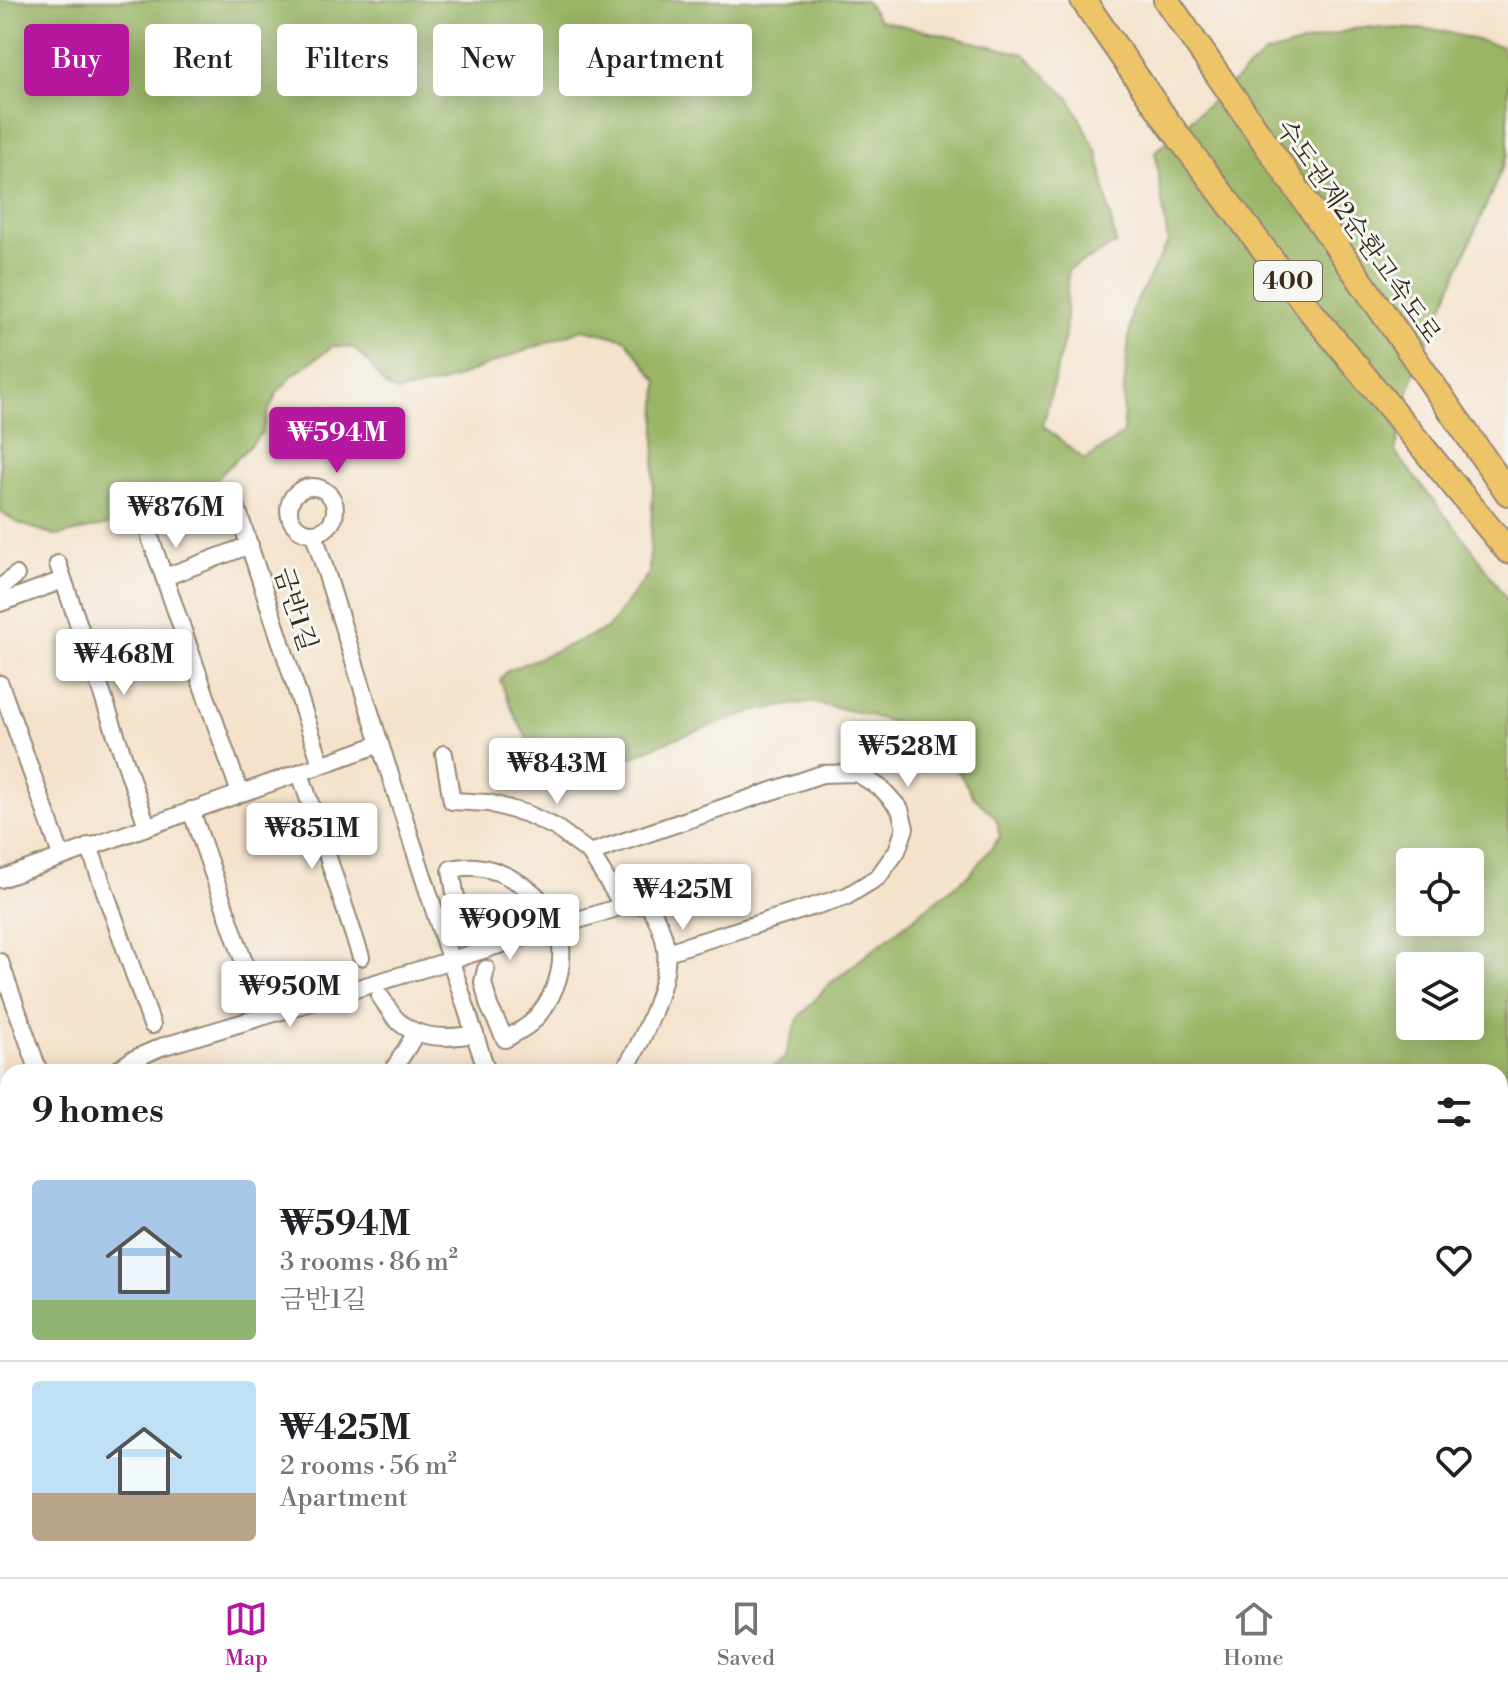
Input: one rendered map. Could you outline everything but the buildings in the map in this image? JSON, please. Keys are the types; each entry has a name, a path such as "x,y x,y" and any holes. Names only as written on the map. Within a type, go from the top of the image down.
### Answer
{"highway":[{"name":"400","path":"1083,0 1169,124 1309,309 1508,551"},
{"name":"수도권제2순환고속도로","path":"1166,0 1508,493"}],"street":[{"path":"232,493 250,545"},
{"name":"금반1길","path":"314,534 484,1064"},
{"path":"150,537 240,793"},
{"name":"금반1길","path":"165,577 250,545 321,764"},
{"path":"0,603 61,572 147,826"},
{"path":"0,591 16,575"},
{"path":"0,684 61,855"},
{"path":"0,879 380,744"},
{"path":"444,754 452,801 489,803 527,814 555,827 590,853 623,906"},
{"path":"300,773 361,957"},
{"path":"590,853 822,774 857,773 882,789 900,809 905,828 897,851 878,877 868,884 847,896 667,952"},
{"path":"191,810 255,994"},
{"path":"89,846 152,1025"},
{"path":"463,920 451,869 475,867 500,872 523,885 543,901 558,926 562,952 559,977 549,1000 530,1024 505,1039 489,1006 483,982 486,969"},
{"path":"128,1064 161,1047 623,906 648,904 661,925 667,952 663,980 649,1022 628,1064"},
{"path":"0,962 36,1064"},
{"path":"380,996 397,1020 416,1033 451,1039 475,1034"},
{"path":"397,1064 416,1033"}],"green space":[{"path":"0,0 865,0 879,20 1024,54 1070,99 1098,154 1116,244 1068,270 1065,335 1043,426 1085,460 1123,434 1132,310 1168,242 1155,152 1265,54 1360,27 1438,30 1501,46 1508,62 1508,154 1413,376 1395,452 1473,550 1508,602 1508,1064 777,1064 784,1059 798,1019 828,985 970,874 1000,837 996,818 973,796 952,761 917,729 809,702 751,712 665,742 588,777 552,780 523,732 500,680 507,671 607,629 649,573 658,382 625,339 583,329 442,383 397,392 384,385 354,348 333,346 292,376 277,393 262,433 217,479 166,506 126,521 57,536 18,523 0,511"}]}
